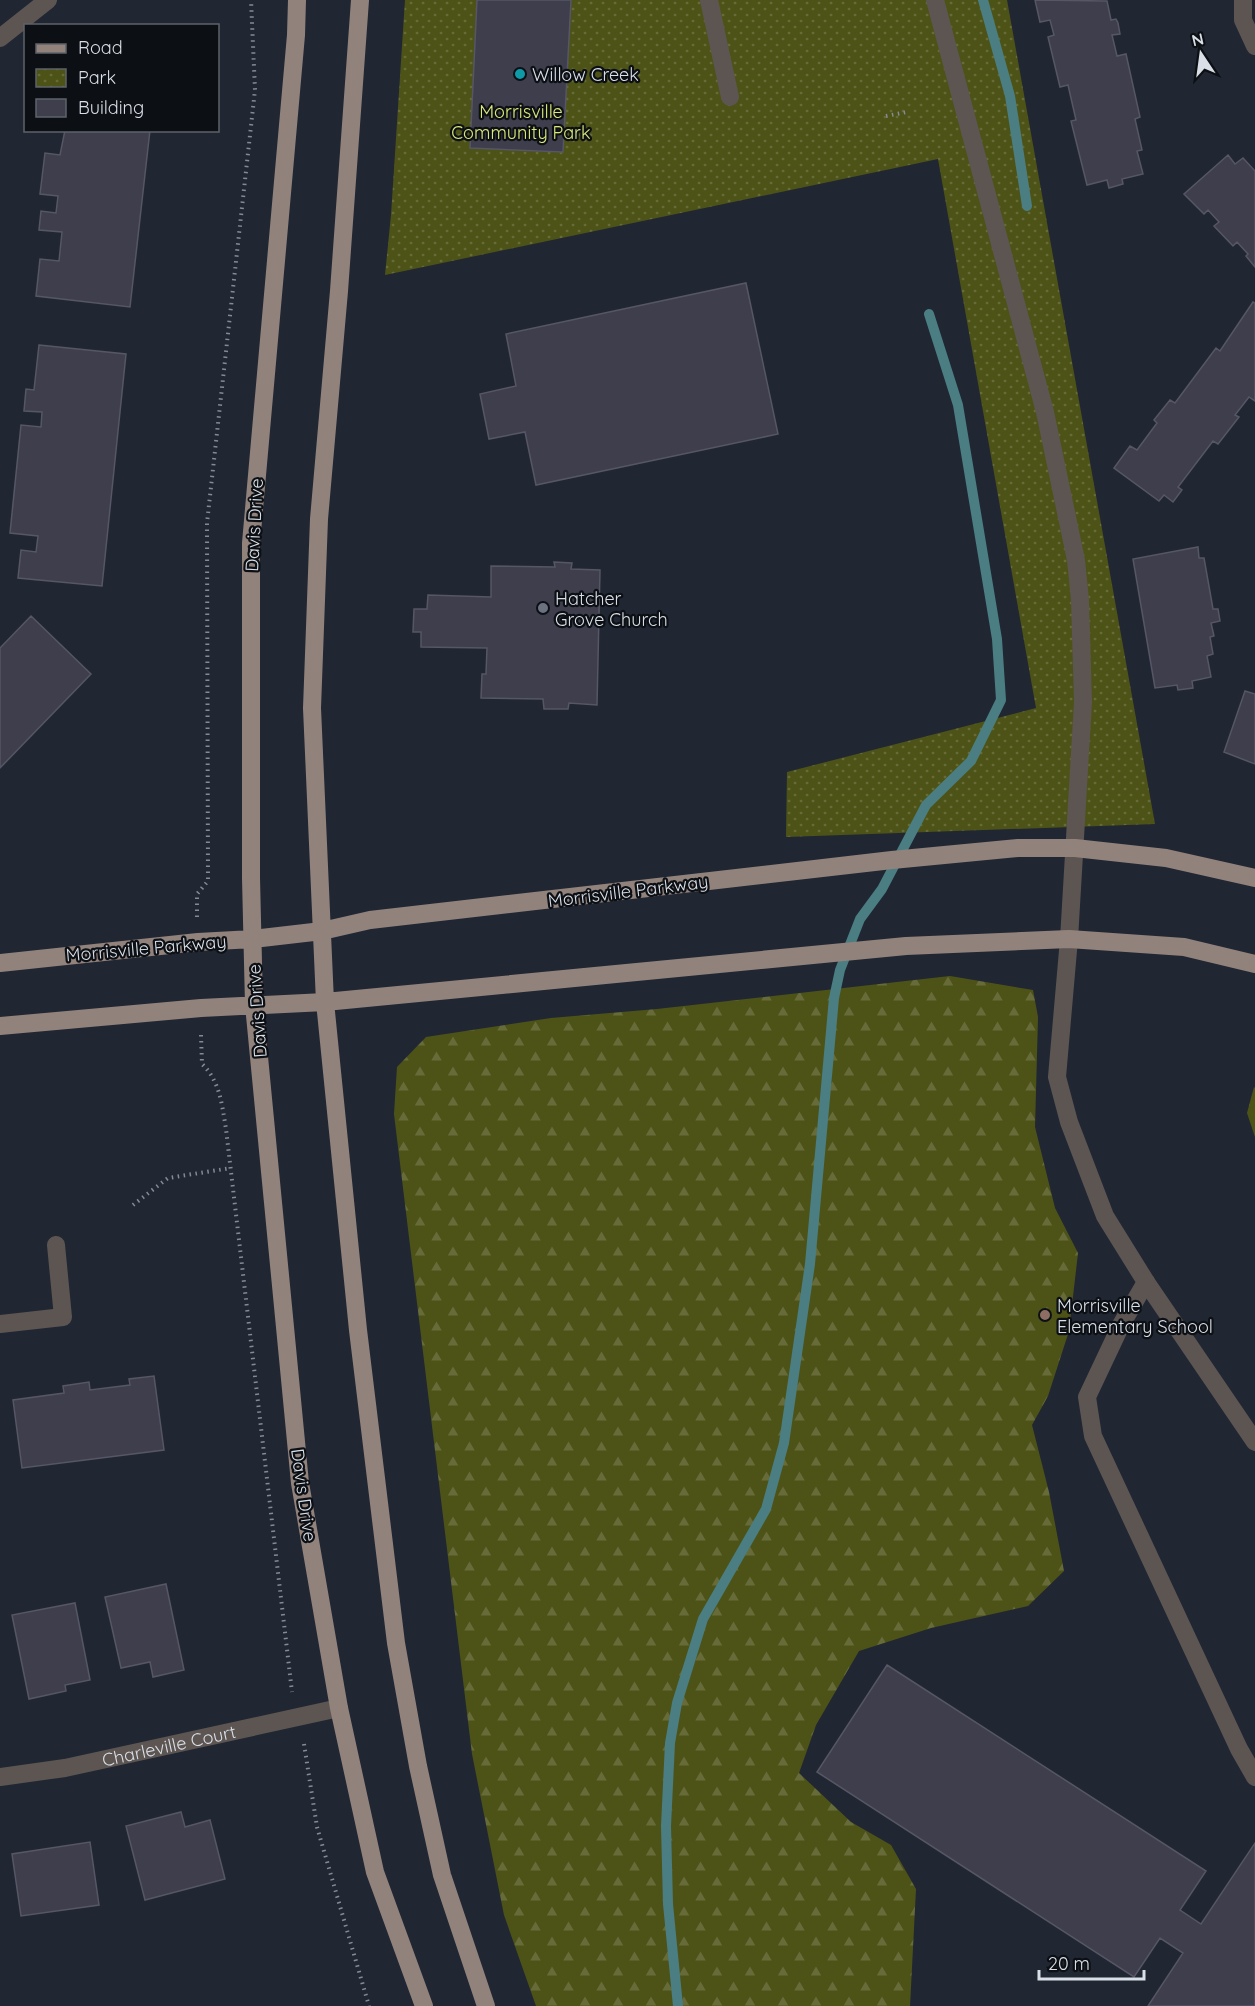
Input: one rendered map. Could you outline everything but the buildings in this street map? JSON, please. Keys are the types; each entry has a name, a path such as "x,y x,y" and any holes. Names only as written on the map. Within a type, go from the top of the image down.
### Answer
{"main road":[{"name":"Davis Drive","path":"297,0 296,35 251,543 250,878 254,1005 300,1483 339,1707 375,1872 424,2006"},
{"path":"360,0 339,291 319,519 312,708 325,1002 358,1330 396,1643 418,1766 442,1875 486,2006"},
{"name":"Morrisville Parkway","path":"0,963 198,942 253,939 322,931 370,920 891,860 1018,848 1075,848 1166,858 1255,878"},
{"path":"0,1026 201,1008 325,1002 906,946 1069,939 1184,947 1255,964"}],"street":[{"path":"0,38 48,0"},
{"path":"709,0 730,97"},
{"path":"935,0 1045,412 1076,560 1080,600 1083,702 1069,939 1057,1077 1069,1122 1105,1216 1146,1282 1255,1442"},
{"path":"1243,0 1243,20 1255,46"},
{"path":"0,1324 63,1317 56,1245"},
{"path":"1146,1282 1120,1324 1087,1397 1093,1436 1239,1749 1255,1777"},
{"name":"Charleville Court","path":"0,1777 65,1768 339,1707"}],"path":[{"path":"197,894 208,880 207,523 255,90 251,0"},
{"path":"886,116 907,112"},
{"path":"202,1064 212,1073 221,1097 290,1682"},
{"path":"133,1205 168,1178 231,1168"},
{"path":"307,1757 317,1827 369,2006"}],"green space":[{"name":"Morrisville Community Park","path":"405,0 1007,0 1155,824 786,837 787,772 1036,708 938,159 385,275"},
{"path":"950,976 1033,990 1038,1017 1035,1127 1055,1208 1078,1253 1069,1331 1048,1396 1032,1425 1049,1492 1064,1571 1028,1606 931,1628 859,1651 816,1725 799,1773 851,1822 891,1845 916,1889 910,2006 536,2006 504,1915 472,1754 394,1114 397,1067 426,1037 551,1018 657,1009"},
{"path":"1255,1088 1255,1137 1247,1113"}],"waterway":[{"path":"983,0 1010,96 1027,206"},
{"path":"678,2006 668,1904 666,1826 670,1743 677,1703 703,1619 766,1509 784,1443 810,1264 834,998 840,970 860,919 882,889 926,805 971,761 1001,700 997,639 958,405 929,314"}],"place":[{"name":"Willow Creek","path":"520,74"},
{"name":"Hatcher Grove Church","path":"543,608"},
{"name":"Morrisville Elementary School","path":"1045,1315"}]}
